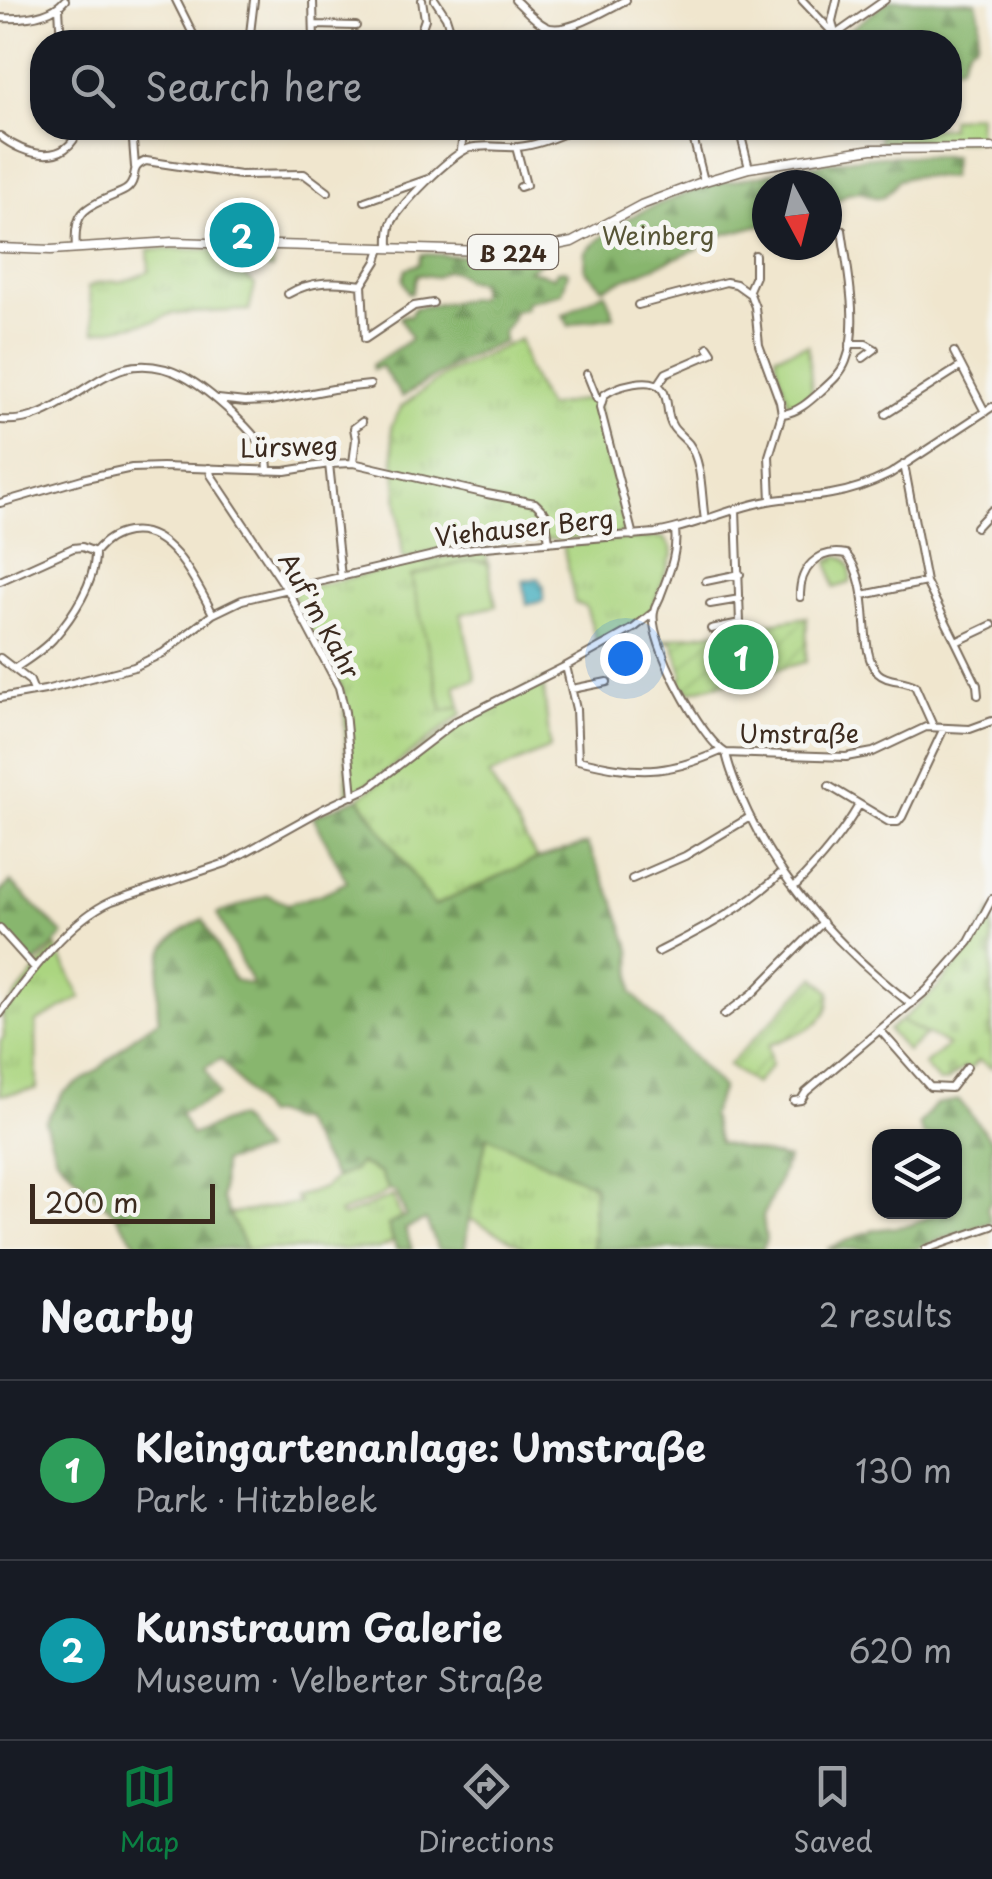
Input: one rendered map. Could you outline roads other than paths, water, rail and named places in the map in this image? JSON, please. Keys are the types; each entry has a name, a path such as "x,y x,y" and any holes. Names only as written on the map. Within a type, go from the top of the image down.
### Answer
{"main road":[{"name":"B 224","path":"0,248 40,250 170,242 501,252 559,246 584,237 641,205 750,168 872,149 992,148"}],"street":[{"path":"0,18 59,8 65,0"},
{"path":"176,0 191,30"},
{"path":"250,30 254,0"},
{"path":"313,0 315,30"},
{"path":"422,0 426,19 422,30"},
{"path":"435,0 450,30"},
{"path":"515,0 542,25 557,29 626,0"},
{"path":"802,0 830,30"},
{"path":"834,30 832,21 837,0"},
{"path":"844,30 885,0"},
{"path":"59,8 60,30"},
{"path":"315,24 356,26"},
{"path":"0,136 16,148 54,154 73,140"},
{"path":"76,248 74,230 88,206 127,190 132,184 133,140"},
{"path":"461,151 462,140"},
{"path":"433,304 414,306 366,339 362,285 385,248 394,219 429,179 461,151 548,140"},
{"path":"695,140 704,182"},
{"path":"742,140 750,168"},
{"path":"516,147 526,185 520,187"},
{"path":"135,168 146,161 240,175 304,174 328,192"},
{"path":"365,201 429,179"},
{"path":"782,414 792,413 838,376 846,362 850,344 849,291 842,230"},
{"path":"748,292 756,276 754,260"},
{"path":"288,294 324,282 362,285"},
{"path":"638,305 726,282 748,292 755,307 759,345 782,414 769,456 771,500"},
{"path":"850,344 866,344 875,350 863,358"},
{"path":"658,385 666,374 712,354 708,347"},
{"path":"954,352 989,410"},
{"path":"886,414 960,367"},
{"path":"0,420 32,419 126,368 165,368 181,374 216,399 263,448 268,471"},
{"path":"587,374 602,400"},
{"path":"633,536 600,408 610,390 623,386 648,382 663,390 672,426 696,459 705,520"},
{"path":"216,399 270,402 370,385"},
{"name":"Viehauser Berg","path":"0,698 134,667 163,654 213,614 242,600 461,550 675,530 771,500 834,494 876,482 989,410"},
{"path":"354,463 354,428 362,422"},
{"name":"Lürsweg","path":"0,504 107,472 162,467 285,471 354,463 530,501 545,513 550,542"},
{"path":"329,464 341,577"},
{"path":"904,464 926,582 977,685 978,695"},
{"name":"Auf'm Kahr","path":"209,468 287,589 342,698 353,796"},
{"path":"711,628 740,623 736,509"},
{"path":"976,527 992,510"},
{"path":"0,1014 34,966 96,908 226,863 384,778 456,721 634,628 654,612 675,553 675,530"},
{"path":"14,669 46,645 65,623 88,582 96,552 108,540 132,531 161,538 179,558 213,614"},
{"path":"0,582 74,548 82,546 96,552"},
{"path":"800,597 805,569 837,552 846,554 858,571 869,654 876,670 884,677 915,686 933,726 970,729 992,721"},
{"path":"706,580 740,574"},
{"path":"863,596 926,582"},
{"path":"710,604 740,599"},
{"name":"Umstraße","path":"654,612 667,664 705,734 723,752 846,758 873,752 933,726"},
{"path":"956,642 992,625"},
{"path":"0,658 30,682 34,692"},
{"path":"566,666 576,709 578,760 640,772 674,767 723,752 763,844 782,872 823,922 911,1004"},
{"path":"572,689 607,682"},
{"path":"828,786 896,823 944,728"},
{"path":"794,887 822,858 859,804"},
{"path":"632,879 685,856 750,817"},
{"path":"658,952 734,910 782,872"},
{"path":"794,1101 802,1100 806,1092 927,990 969,942 992,899"},
{"path":"724,1015 752,994 823,922"},
{"path":"0,928 34,966"},
{"path":"880,1030 930,1087 950,1088 967,1067"},
{"path":"926,1249 962,1241 992,1226"}],"water":[{"path":"538,578 544,587 543,601 527,605 523,581"}],"place":[{"name":"Kunstraum Galerie","path":"242,235"},
{"name":"Kleingartenanlage: Umstraße","path":"741,657"}],"park label":[{"name":"Weinberg","path":"658,235"}]}
